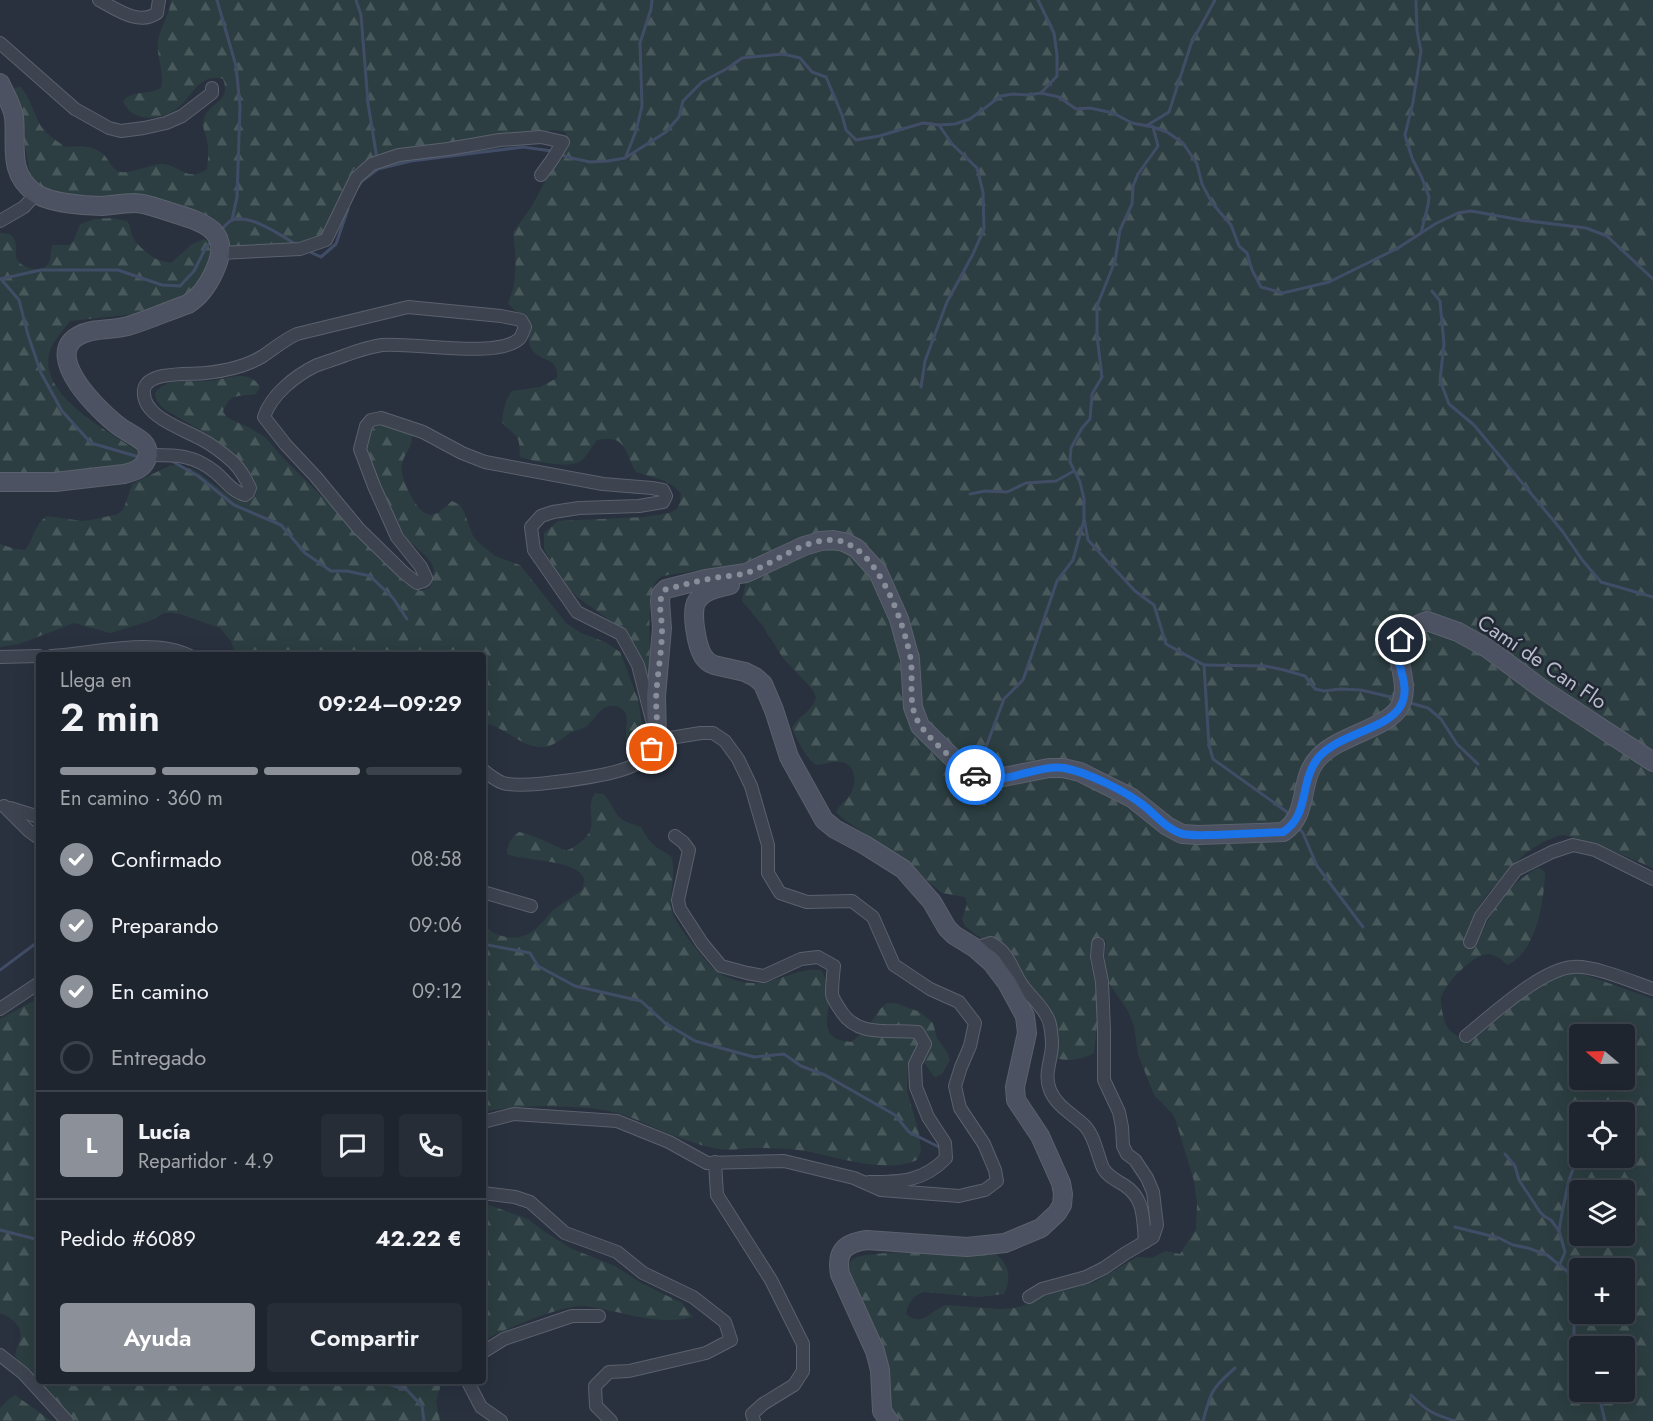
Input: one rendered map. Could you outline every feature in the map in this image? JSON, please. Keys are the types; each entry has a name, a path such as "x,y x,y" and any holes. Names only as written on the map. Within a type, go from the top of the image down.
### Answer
{"street":[{"path":"99,0 140,19 150,18 157,13 159,0"},
{"path":"0,43 75,109 109,128 121,131 166,123 182,116 212,93 212,88"},
{"path":"0,83 14,117 16,166 20,175 36,194 49,199 85,205 135,203 187,217 204,223 210,228 218,240 220,253 209,281 195,300 126,326 81,334 70,343 67,351 68,367 79,385 107,416 144,444 148,450 146,462 139,470 124,474 55,482 0,482"},
{"path":"220,253 300,249 326,240 356,178 372,164 399,155 500,140 542,137 562,142 541,175"},
{"path":"0,221 24,207 36,194"},
{"path":"148,455 177,454 193,458 204,463 235,491 245,495 250,488 233,462 202,439 165,421 147,405 144,394 146,385 157,377 205,373 234,367 261,357 281,342 297,334 408,307 520,320 525,327 520,338 518,341 505,345 479,350 380,345 317,365 276,396 267,407 264,417 359,529 417,583 426,578 421,567 397,537 389,522 360,449 366,426 371,420 381,418 423,432 462,453 485,462 603,484 663,490 666,496 663,502 639,506 579,508 553,512 541,516 531,527 534,550 577,612 621,634 638,665 657,739"},
{"name":"Camí de Can Flo","path":"746,573 804,546 821,541 844,542 856,548 878,572 899,619 910,659 915,716 920,726 967,772 982,779 993,779 1049,768 1080,772 1132,798 1167,826 1182,834 1283,832 1292,826 1300,813 1311,768 1319,756 1333,745 1388,719 1399,710 1405,687 1398,652 1401,640 1410,629 1427,621 1458,632 1487,648 1545,692 1653,762"},
{"path":"486,772 502,783 515,784 566,780 620,771 634,765 652,749 657,739 656,696 662,637 661,594 666,589 706,579 746,573"},
{"path":"746,573 733,584 708,591 695,603 694,622 704,658 714,665 751,674 763,684 789,757 824,820 835,829 866,845 903,869 932,902 947,928 975,948 992,963 1002,976 1025,1016 1027,1033 1015,1087 1016,1100 1040,1136 1052,1160 1063,1194 1062,1205 1057,1213 1041,1228 1005,1243 967,1247 867,1240 847,1245 838,1264 840,1274 875,1351 880,1370 882,1411 889,1421"},
{"path":"94,652 147,647 176,649 182,652"},
{"path":"0,657 36,658"},
{"path":"486,1121 514,1114 617,1121 669,1142 707,1162 784,1161 865,1182 881,1190 959,1196 985,1190 997,1181 984,1144 960,1108 956,1086 970,1046 975,1023 959,1002 930,989 894,965 873,917 852,901 807,902 780,893 768,873 768,845 751,786 738,759 725,741 713,733 701,732 657,739"},
{"path":"1,807 36,816"},
{"path":"1,807 36,836"},
{"path":"675,836 689,850 678,900 680,909 702,943 721,966 764,976 801,959 818,957 834,966 832,997 843,1014 856,1026 873,1031 918,1032 925,1044 915,1064 916,1087 928,1117 945,1143 946,1158 936,1169 920,1177 897,1182 865,1182"},
{"path":"1470,942 1481,916 1516,870 1552,852 1573,845 1595,850 1653,879"},
{"path":"486,893 531,906"},
{"path":"975,948 991,943 1007,955 1022,984 1047,1016 1052,1045 1047,1080 1051,1092 1060,1106 1087,1128 1110,1177 1132,1191 1139,1199 1145,1242"},
{"path":"1029,1297 1042,1288 1086,1277 1104,1268 1153,1237 1157,1225 1153,1192 1147,1178 1123,1146 1119,1112 1104,1080 1102,982 1098,944"},
{"path":"1466,1036 1535,981 1563,969 1587,968 1653,989"},
{"path":"0,1009 36,985"},
{"path":"715,1162 717,1195 771,1280 803,1344 803,1371 794,1385 763,1404 752,1414 754,1421"},
{"path":"486,1193 515,1197 530,1202 565,1233 617,1252 643,1273 693,1297 725,1322 732,1340 706,1353 629,1371 609,1372 595,1386 596,1406 610,1421"},
{"path":"486,1350 504,1339 572,1316 599,1316"},
{"path":"0,1355 23,1374 67,1421"},
{"path":"469,1384 481,1407 501,1421"}],"green space":[{"path":"171,0 1653,0 1653,868 1604,847 1565,835 1541,843 1509,869 1486,896 1476,910 1468,933 1473,946 1506,894 1518,881 1539,868 1545,872 1543,897 1537,924 1526,948 1508,965 1488,954 1475,959 1454,978 1444,991 1441,1000 1447,1026 1467,1042 1516,1002 1561,974 1583,974 1653,999 1653,1421 901,1421 888,1407 850,1287 848,1269 852,1260 876,1254 942,1252 994,1253 1003,1261 1008,1271 1008,1282 1004,1294 980,1297 920,1293 910,1303 906,1314 912,1318 922,1319 946,1305 1015,1308 1044,1296 1095,1282 1137,1257 1152,1258 1166,1251 1180,1254 1196,1229 1197,1204 1194,1181 1175,1118 1154,1095 1138,1054 1134,1026 1128,1011 1106,979 1104,964 1106,941 1099,937 1093,943 1090,957 1098,995 1094,1053 1075,1059 1056,1058 1057,1029 1052,1013 1024,979 1015,958 1001,944 983,940 965,926 962,919 967,904 965,897 942,893 895,854 836,812 853,789 854,774 845,763 816,765 802,748 792,728 816,697 813,690 783,658 763,626 742,601 746,581 735,565 668,575 657,580 651,601 649,685 643,661 625,633 577,597 560,579 544,549 544,533 558,521 644,517 669,513 677,509 681,494 667,482 636,472 624,447 615,440 597,440 586,456 577,463 552,464 520,457 516,435 502,422 505,406 512,391 540,387 557,378 555,366 531,348 527,319 508,303 515,278 513,232 530,209 565,146 566,132 554,130 473,141 371,160 354,169 322,236 300,246 228,249 217,223 179,210 60,196 36,185 31,179 12,88 21,87 39,123 50,136 65,147 96,149 118,171 125,172 163,164 189,174 200,173 207,169 208,148 203,121 210,109 225,93 223,79 207,79 175,110 153,118 132,113 123,101 132,95 161,88 158,41"},
{"path":"112,218 127,221 136,242 156,259 171,263 191,245 204,239 213,243 216,250 204,280 177,301 135,314 70,321 51,348 48,364 52,380 62,394 90,420 140,454 141,463 119,474 0,474 0,233 10,234 15,240 16,257 20,263 29,268 40,269 49,263 52,245 69,245 74,240 80,224 95,219"},
{"path":"245,376 256,381 260,387 256,394 232,398 223,412 228,418 266,438 406,584 421,591 430,588 434,571 432,564 408,540 390,511 366,447 372,430 378,425 387,424 412,433 402,469 408,489 422,511 430,515 438,513 452,501 460,505 473,536 480,544 495,556 520,565 566,623 620,652 638,699 643,730 636,745 628,746 626,714 616,706 606,707 585,727 546,747 536,747 525,743 486,723 486,652 234,652 231,641 220,628 172,613 164,613 150,621 110,633 74,623 19,644 0,647 0,544 25,550 39,524 47,516 82,521 118,514 124,508 132,484 171,465 179,465 196,471 232,498 240,501 249,501 255,495 257,489 255,482 237,457 214,439 163,408 157,401 155,393 166,384 180,381 209,381"},
{"path":"595,793 603,794 620,818 641,827 653,844 671,856 673,914 688,938 711,967 718,972 731,979 754,983 770,981 807,970 821,970 829,988 828,1030 839,1040 851,1042 865,1031 887,1003 895,1003 920,1012 933,1023 937,1038 950,1060 942,1074 935,1077 922,1061 910,1058 907,1091 919,1133 921,1151 917,1160 905,1164 877,1165 791,1149 718,1149 679,1138 624,1115 593,1109 534,1107 486,1111 486,926 491,931 507,937 525,936 537,928 560,905 578,894 583,889 584,881 580,872 561,864 507,854 509,844 519,832 566,851 573,848 591,829 592,800"},
{"path":"36,1000 36,1382 24,1370 15,1355 21,1335 18,1326 0,1313 0,1019"},
{"path":"486,1204 528,1219 572,1249 615,1266 641,1283 682,1303 693,1317 659,1320 583,1306 532,1319 486,1340"},
{"path":"38,1384 441,1384 436,1401 440,1421 75,1421"},
{"path":"15,1395 51,1421 0,1421 0,1408"}],"waterway":[{"path":"217,0 236,66 240,106 237,197 232,220"},
{"path":"356,0 361,15 368,103 377,159"},
{"path":"626,156 636,131 642,106 640,43 652,0"},
{"path":"1038,0 1054,33 1057,55 1057,76 1041,93"},
{"path":"1146,126 1169,112 1191,44 1215,0"},
{"path":"1416,0 1417,31 1421,51 1405,135 1429,197 1421,233"},
{"path":"558,153 590,162 625,158 666,132 679,117 683,101 702,82 742,58 783,54 800,58 812,72 826,77 846,130 856,140 923,123 955,124 970,119 1001,96 1041,93 1059,97 1076,109 1090,108 1113,113 1132,123 1167,132 1183,143 1197,164 1202,184 1212,203 1231,225 1239,246 1247,253 1252,270 1261,287 1283,293 1329,282 1398,248 1435,224 1458,213 1471,211 1586,228 1607,236 1653,279"},
{"path":"921,387 925,361 947,302 984,229 983,192 977,168 952,144 939,125"},
{"path":"1153,127 1158,146 1138,174 1133,186 1132,204 1120,230 1115,261 1097,306 1097,336 1102,377 1092,394 1090,419 1071,448 1070,462 1080,482 1084,499 1084,518 1088,540 1135,591 1154,605 1166,644 1204,665 1209,745 1213,759 1287,812 1290,817"},
{"path":"358,187 378,169 411,161 523,147 552,151"},
{"path":"308,251 321,257 336,244 348,209"},
{"path":"221,230 232,220 247,220 265,226 297,245"},
{"path":"0,279 41,270 118,270 162,285 180,286 194,271 211,242"},
{"path":"1,279 19,300 41,373 62,411 91,443 139,457"},
{"path":"1432,291 1440,301 1444,344 1440,380 1449,404 1474,425 1563,532 1601,582 1653,597"},
{"path":"170,460 198,476 234,505 281,525 305,553 331,571 347,571 370,576 393,598 407,619"},
{"path":"970,494 985,491 1007,492 1026,483 1056,481 1074,471"},
{"path":"986,747 1004,699 1023,680 1057,581 1073,560 1084,520"},
{"path":"1204,665 1265,666 1305,676 1315,689 1324,691 1361,690 1395,698"},
{"path":"1407,702 1428,708 1441,719 1457,744 1478,764"},
{"path":"1298,827 1303,833 1317,866 1363,927"},
{"path":"0,970 36,943"},
{"path":"486,945 530,953 538,966 575,986 641,1001 665,1023 695,1041 754,1057 784,1054 801,1066 825,1075 895,1115 909,1132 939,1147"},
{"path":"1505,1154 1515,1166 1519,1180 1540,1212 1551,1220 1559,1231"},
{"path":"1560,1264 1565,1252 1559,1231 1573,1168"},
{"path":"1455,1227 1499,1238 1513,1245 1547,1255 1567,1271 1576,1289 1578,1303 1574,1321 1574,1336"},
{"path":"0,1230 36,1239"},
{"path":"1203,1421 1213,1391 1221,1380 1235,1368"},
{"path":"388,1384 407,1390 422,1406 424,1421"},
{"path":"1411,1395 1431,1412 1455,1421"},
{"path":"1600,1402 1605,1421"}],"way so far":[{"path":"652,749 657,739 656,696 661,654 661,594 666,589 706,579 746,573 804,546 833,540 856,548 878,572 899,619 910,659 915,716 927,733 967,772 975,775"}],"route":[{"path":"975,775 982,779 993,779 1049,768 1063,768 1097,779 1132,798 1167,826 1182,834 1283,832 1292,826 1300,813 1306,782 1319,756 1333,745 1388,719 1399,710 1405,687 1398,652 1401,640"}]}
